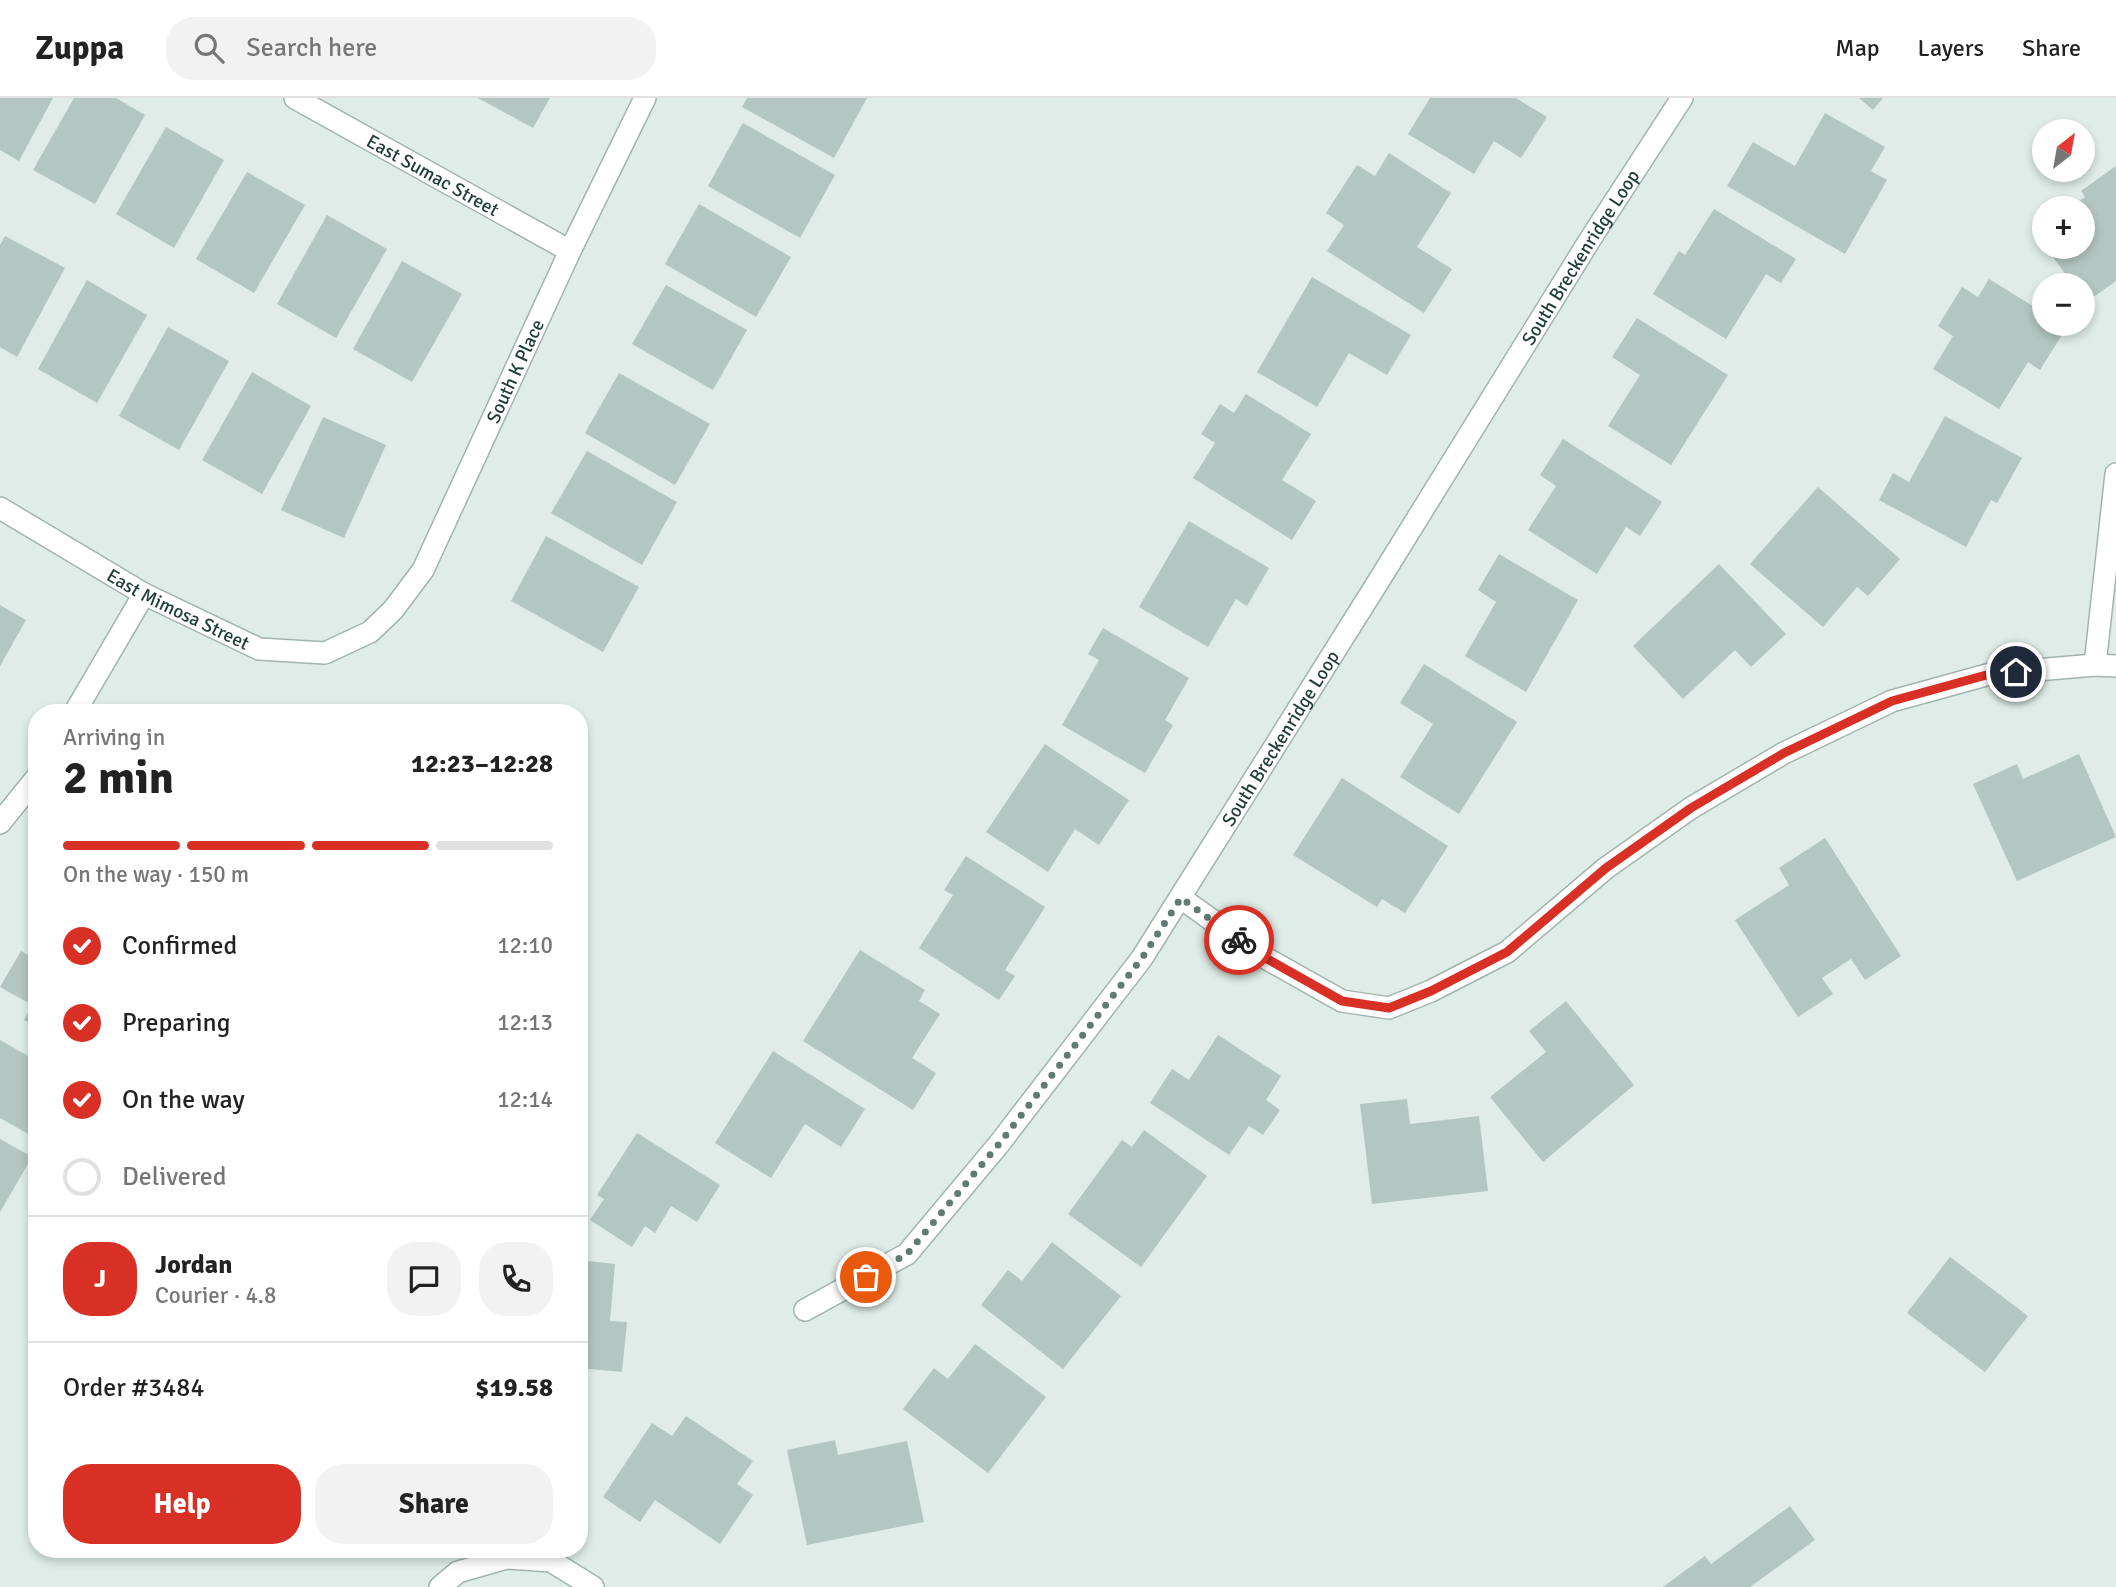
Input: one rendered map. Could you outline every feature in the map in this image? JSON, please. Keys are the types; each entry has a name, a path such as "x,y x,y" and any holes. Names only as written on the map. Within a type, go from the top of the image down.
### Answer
{"street":[{"name":"East Sumac Street","path":"295,98 570,251"},
{"name":"South K Place","path":"370,632 393,610 423,570 570,251 645,98"},
{"name":"South Breckenridge Loop","path":"805,1310 907,1254 1024,1111 1142,958 1584,249 1682,98"},
{"path":"1181,898 1262,956 1342,1001 1389,1008 1431,991 1507,952 1606,868 1691,808 1784,753 1844,724 1892,701 1990,674 2106,665 2116,474"},
{"name":"East Mimosa Street","path":"0,508 144,594 259,649 325,653 370,632"},
{"path":"80,704 144,594"},
{"path":"0,823 28,788"},
{"path":"440,1587 458,1572 507,1558 551,1561 593,1587"}],"building":[{"path":"0,98 53,98 19,161 0,150"},
{"path":"74,98 116,98 145,115 95,204 33,170"},
{"path":"478,98 550,98 533,128"},
{"path":"747,98 867,98 834,158 742,107"},
{"path":"1430,98 1516,98 1547,117 1521,158 1494,141 1474,174 1408,134"},
{"path":"1859,98 1883,98 1873,110"},
{"path":"1825,113 1885,147 1871,171 1887,180 1845,254 1727,186 1753,142 1795,166"},
{"path":"743,123 835,175 800,238 708,186"},
{"path":"166,127 224,160 174,248 116,214"},
{"path":"1389,153 1451,193 1417,247 1452,269 1424,313 1327,251 1344,225 1326,213 1357,165 1375,176"},
{"path":"2116,166 2116,281 2095,296 2095,273 2064,273 2055,259 2095,259 2095,196 2084,196 2081,191"},
{"path":"247,172 305,205 254,293 196,259"},
{"path":"699,204 791,257 756,317 665,264"},
{"path":"1714,209 1796,259 1781,283 1766,274 1726,339 1653,294 1679,251 1685,255"},
{"path":"327,215 387,249 336,338 277,304"},
{"path":"5,236 65,268 17,357 0,347 0,245"},
{"path":"402,261 462,294 412,382 353,349"},
{"path":"1312,277 1411,335 1387,375 1349,353 1317,407 1257,372"},
{"path":"1989,279 2032,306 2032,336 2061,336 2040,370 2028,362 1999,409 1933,369 1953,336 1938,326 1962,287 1978,297"},
{"path":"87,280 147,315 97,403 38,369"},
{"path":"666,285 747,330 713,390 632,344"},
{"path":"1637,318 1728,375 1671,465 1608,426 1640,375 1612,357"},
{"path":"168,327 229,361 179,450 119,416"},
{"path":"252,372 311,406 262,494 202,460"},
{"path":"619,373 710,424 675,485 585,433"},
{"path":"1246,394 1311,434 1282,480 1316,501 1292,540 1193,478 1215,443 1201,434 1220,404 1234,413"},
{"path":"1945,416 2022,458 1997,503 1991,500 1966,547 1879,500 1893,473 1909,482"},
{"path":"323,417 386,445 344,538 281,510"},
{"path":"1563,439 1662,502 1640,536 1626,527 1597,574 1528,530 1556,486 1540,475"},
{"path":"587,451 677,502 642,565 551,513"},
{"path":"1818,487 1900,559 1868,596 1857,587 1823,627 1750,564"},
{"path":"1189,521 1269,568 1247,606 1236,599 1208,647 1139,607"},
{"path":"546,536 639,587 603,652 511,601"},
{"path":"1499,554 1578,600 1526,692 1465,656 1496,602 1478,590"},
{"path":"1719,564 1786,634 1751,667 1735,650 1683,699 1633,646"},
{"path":"0,605 26,620 0,666"},
{"path":"1103,628 1189,678 1165,720 1173,725 1145,773 1062,725 1099,660 1088,654"},
{"path":"1424,664 1517,722 1459,814 1400,777 1433,724 1400,703"},
{"path":"1045,744 1129,800 1099,845 1075,829 1048,872 986,832"},
{"path":"2079,754 2116,837 2017,881 1973,784 2017,764 2023,779"},
{"path":"1342,778 1448,846 1405,913 1382,899 1377,907 1293,855"},
{"path":"1825,838 1901,956 1865,980 1851,959 1822,978 1833,994 1798,1017 1735,920 1789,885 1779,868"},
{"path":"966,856 1045,907 1005,970 1015,976 999,1000 919,948 953,895 944,890"},
{"path":"860,950 925,990 919,1001 940,1014 912,1058 936,1073 913,1110 803,1041"},
{"path":"21,951 28,955 28,1003 0,987"},
{"path":"1566,1001 1634,1085 1543,1162 1490,1097 1546,1052 1529,1031"},
{"path":"1218,1035 1281,1076 1266,1100 1280,1110 1263,1135 1249,1126 1229,1155 1150,1103 1172,1069 1189,1080"},
{"path":"0,1040 28,1056 28,1134 0,1118"},
{"path":"773,1051 865,1109 841,1147 805,1124 771,1178 715,1143"},
{"path":"1407,1099 1410,1124 1479,1116 1488,1191 1372,1204 1360,1104"},
{"path":"1144,1130 1207,1176 1141,1267 1068,1214 1122,1140 1132,1147"},
{"path":"637,1133 720,1185 697,1222 671,1206 655,1233 645,1226 632,1247 590,1220 604,1199 597,1195"},
{"path":"0,1139 28,1155 28,1164 0,1212"},
{"path":"1052,1242 1121,1296 1063,1369 981,1305 1008,1270 1022,1281"},
{"path":"1950,1257 2028,1316 1985,1372 1907,1313"},
{"path":"588,1261 615,1264 610,1321 627,1322 622,1372 588,1369"},
{"path":"975,1344 1046,1397 988,1473 903,1409 934,1368 948,1379"},
{"path":"686,1416 753,1461 737,1484 753,1495 720,1544 655,1500 640,1522 603,1497 652,1423 672,1436"},
{"path":"835,1440 838,1455 907,1441 924,1522 807,1545 787,1450"},
{"path":"1790,1506 1815,1540 1750,1587 1663,1587 1705,1556 1711,1564"}],"way so far":[{"path":"866,1277 907,1254 999,1144 1142,958 1181,898 1239,940"}],"route":[{"path":"1239,940 1342,1001 1389,1008 1431,991 1507,952 1606,868 1691,808 1784,753 1892,701 1990,674 2016,672"}]}
